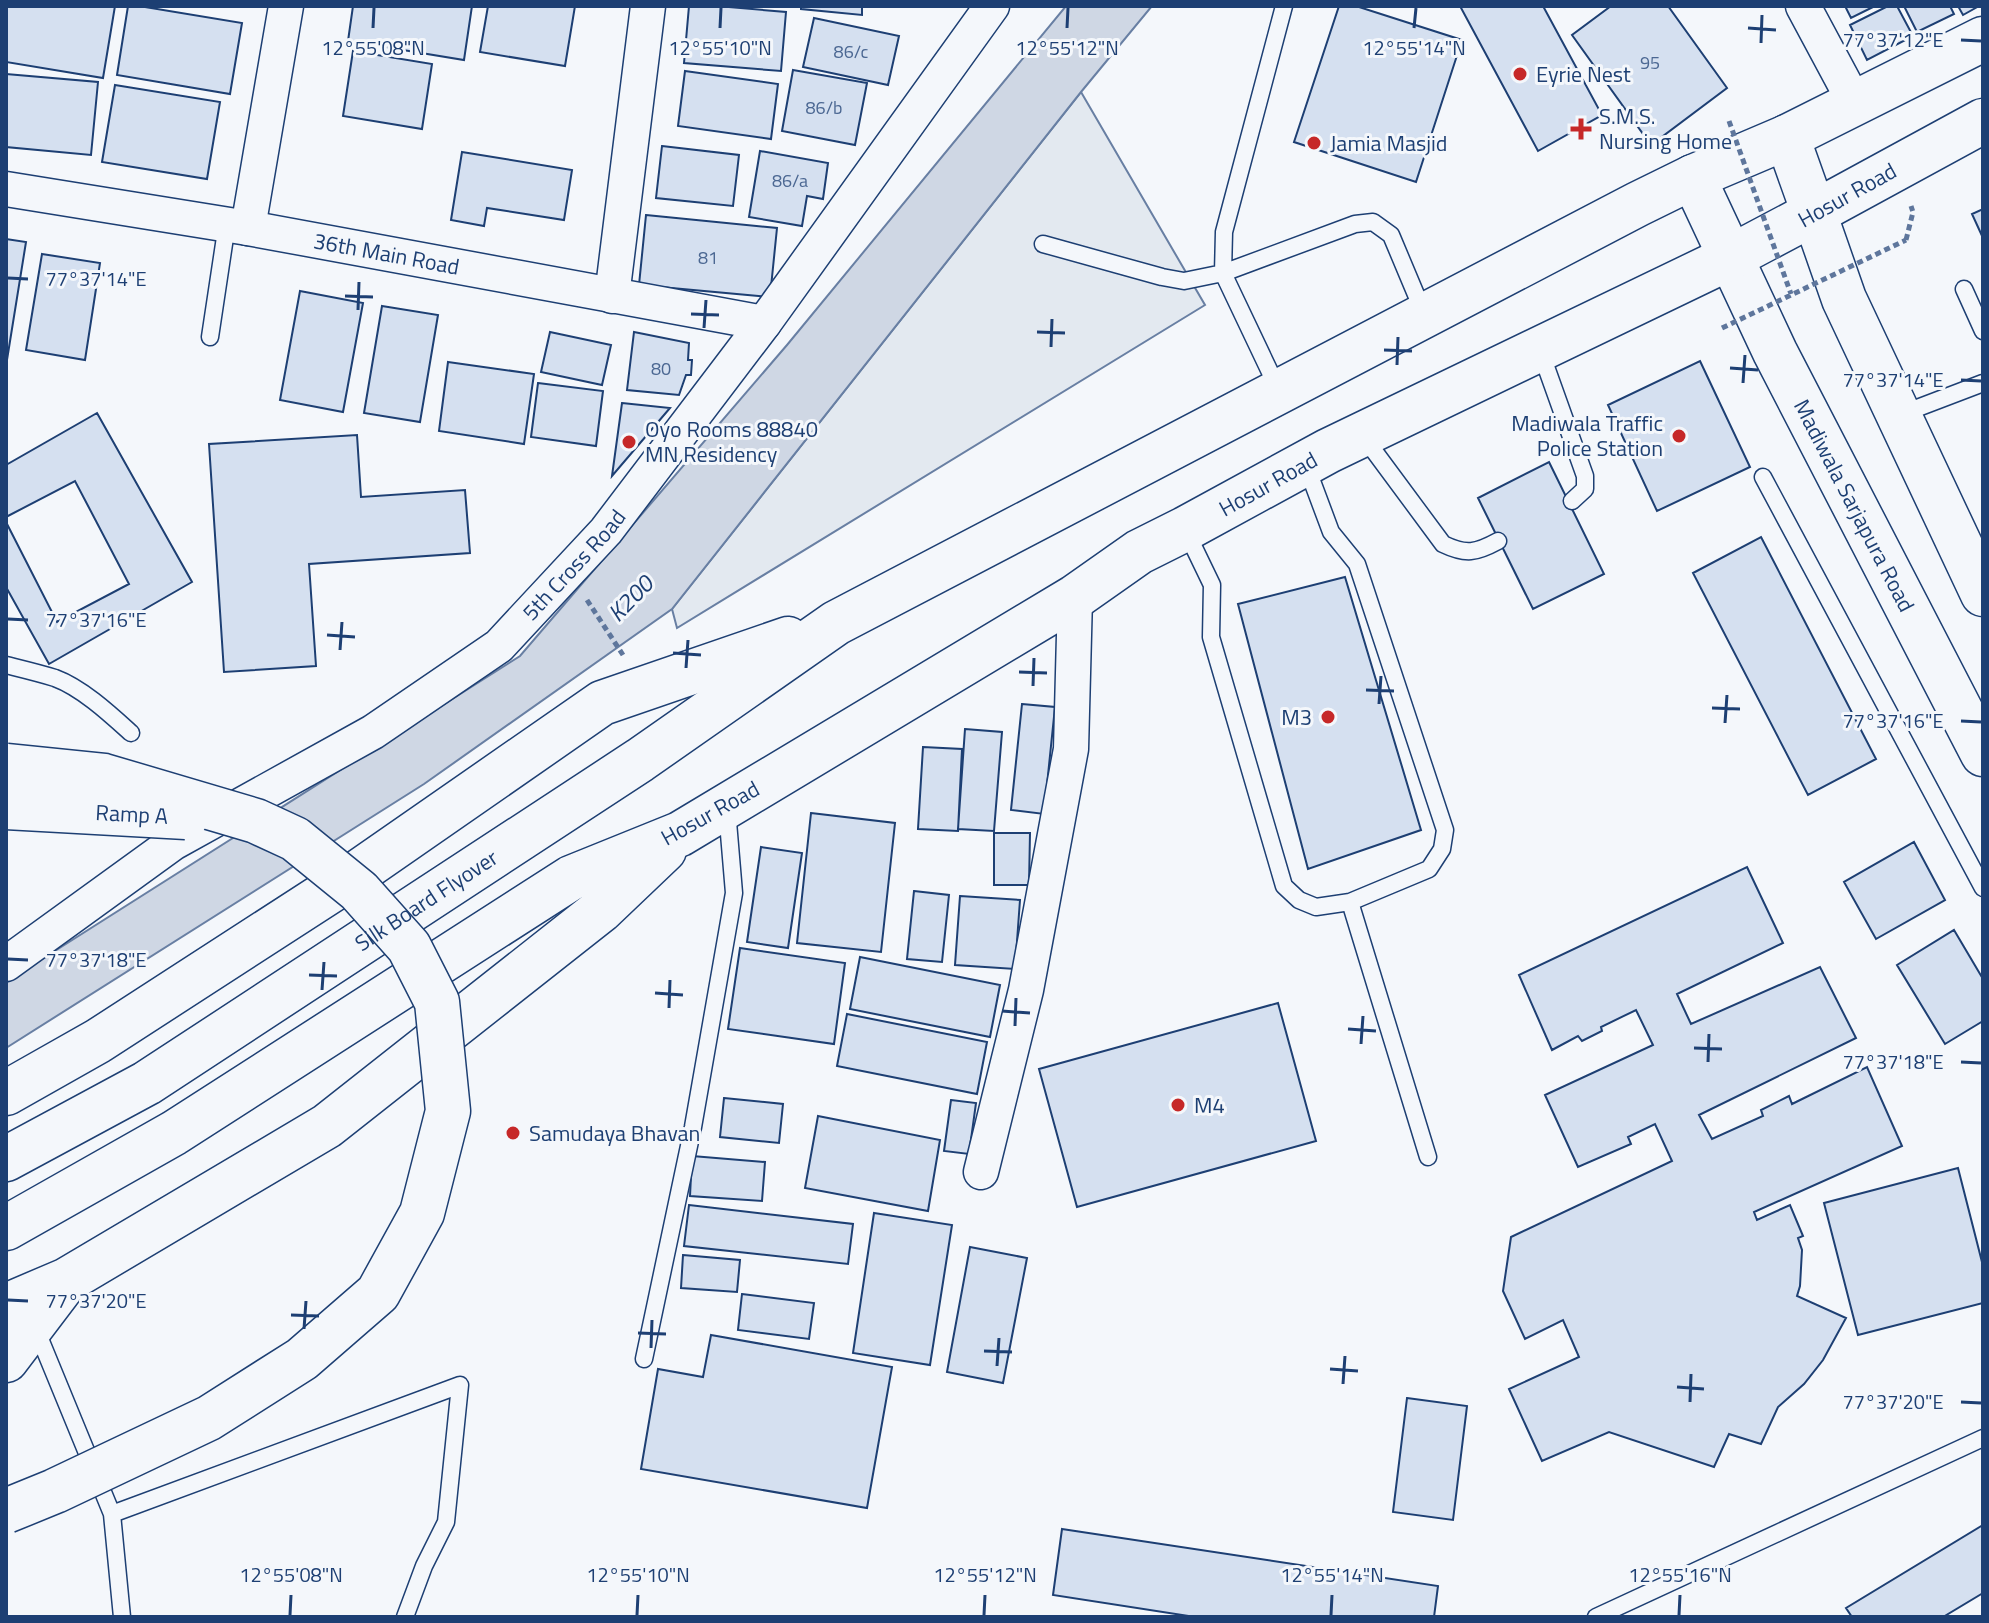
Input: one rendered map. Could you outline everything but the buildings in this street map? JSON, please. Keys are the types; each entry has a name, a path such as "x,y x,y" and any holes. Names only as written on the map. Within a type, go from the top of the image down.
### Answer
{"main road":[{"path":"6,1093 98,1041 350,878 602,703 836,623 1693,177 1787,137 1983,39"},
{"name":"Hosur Road","path":"6,1228 174,1133 571,878 680,834 1075,597 1139,552 1362,434 1731,257 1983,121"},
{"path":"1787,137 1844,299 1898,415 1968,551 1983,594"},
{"name":"Madiwala Sarjapura Road","path":"1693,177 1775,352 1983,754"},
{"name":"Silk Board Flyover","path":"6,1159 147,1083 640,760 836,623"},
{"path":"6,766 104,776 256,821 295,839 359,891 409,947 437,1002 448,1111 422,1213 378,1293 302,1359 209,1418 6,1511"},
{"name":"Ramp A","path":"6,807 256,821"},
{"path":"6,1360 20,1315 67,1280 327,1126 601,910 680,834"}],"street":[{"path":"237,226 286,6"},
{"path":"612,296 648,6"},
{"name":"5th Cross Road","path":"6,964 173,843 373,732 499,646 606,531 764,323 992,6"},
{"path":"1803,6 1855,103"},
{"name":"36th Main Road","path":"6,189 237,226 764,323"},
{"path":"981,1172 1026,990 1071,749 1075,597"}],"lane":[{"path":"1279,391 1223,273 1224,232 1284,6"},
{"path":"1043,244 1184,281 1223,273 1355,224 1373,222 1391,235 1425,316"},
{"path":"210,337 237,226"},
{"path":"1964,289 1983,331"},
{"path":"1540,349 1585,476 1585,489 1572,501"},
{"path":"1898,415 1983,383"},
{"path":"1362,434 1443,544 1470,552 1482,550 1498,541"},
{"path":"1185,529 1212,585 1211,637 1284,886 1299,900 1316,907 1350,902 1429,869 1442,849 1445,830 1357,564 1331,532 1305,463"},
{"path":"1763,477 1983,888"},
{"path":"6,665 57,679 84,695 131,733"},
{"path":"644,1359 693,1127 734,893 726,805"},
{"path":"1350,902 1428,1157"},
{"path":"20,1315 112,1514 122,1617"},
{"path":"112,1514 460,1385 446,1522 424,1566 405,1617"},
{"path":"1596,1617 1983,1438"}],"path":[{"path":"1729,121 1791,294"},
{"path":"1722,328 1906,240 1913,212"},
{"path":"584,595 624,656"}],"shaded area":[{"path":"1081,92 1205,305 677,628 672,609"}],"water":[{"name":"K200","path":"1066,6 1152,6 672,609 424,784 6,1048 6,982 520,656 787,345"}],"place":[{"name":"Eyrie Nest","path":"1520,74"},
{"name":"S.M.S. Nursing Home","path":"1581,129"},
{"name":"Jamia Masjid","path":"1314,143"},
{"name":"Madiwala Traffic Police Station","path":"1679,436"},
{"name":"Oyo Rooms 88840 MN Residency","path":"629,442"},
{"name":"M3","path":"1328,717"},
{"name":"M4","path":"1178,1105"},
{"name":"Samudaya Bhavan","path":"513,1133"}]}
